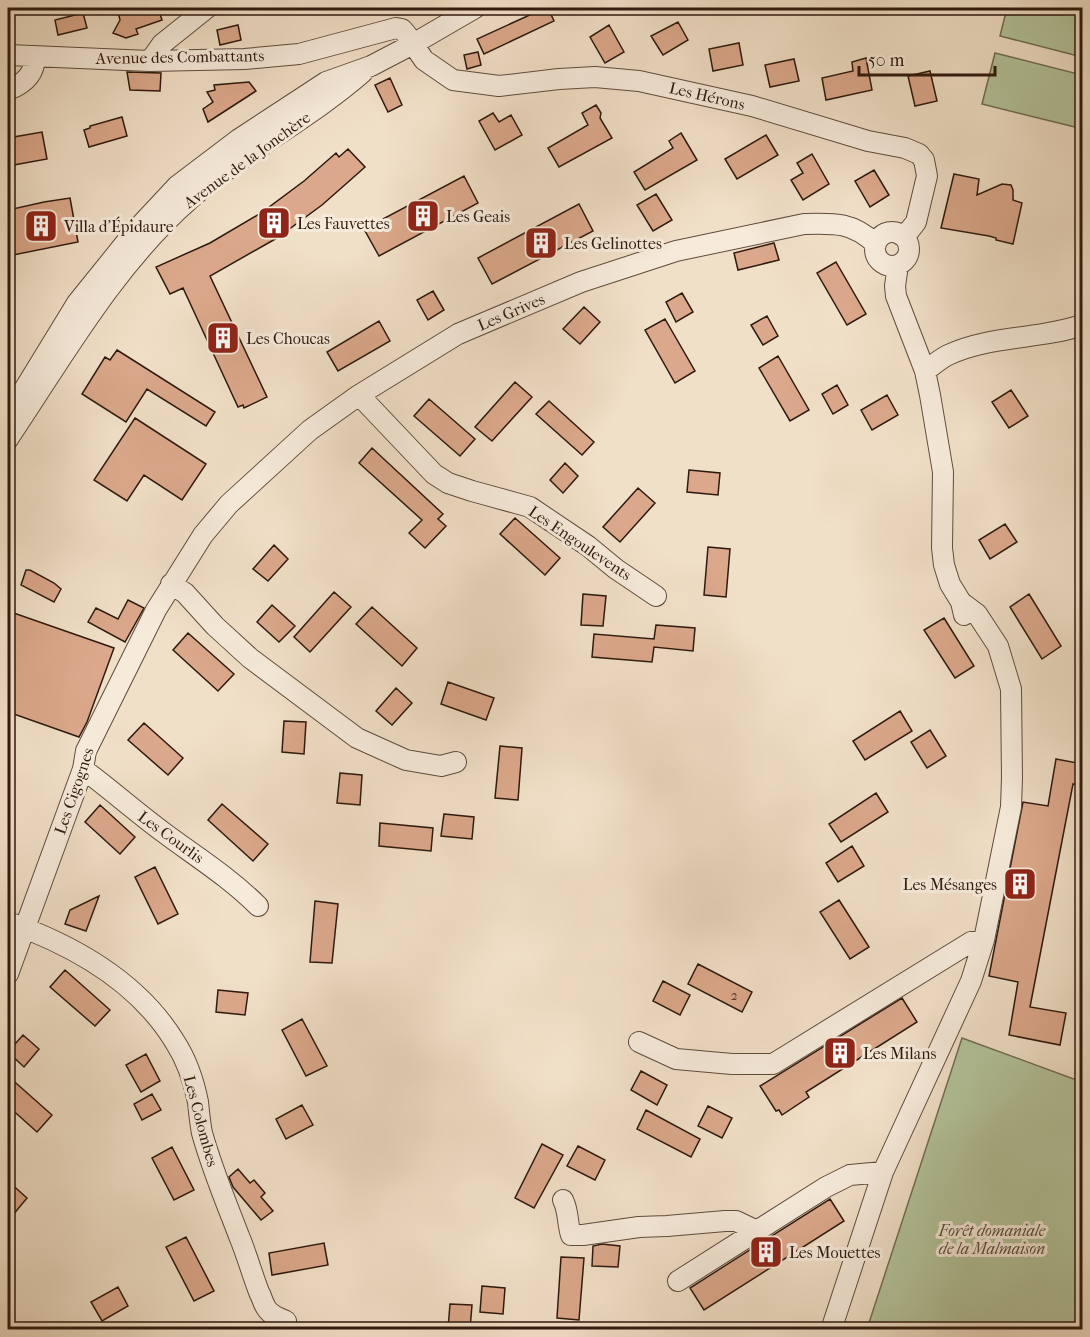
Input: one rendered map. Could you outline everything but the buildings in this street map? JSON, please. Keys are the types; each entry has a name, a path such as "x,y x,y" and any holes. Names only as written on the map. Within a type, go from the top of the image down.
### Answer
{"street":[{"path":"150,61 162,44 207,8"},
{"name":"Avenue de la Jonchère","path":"8,412 77,303 135,231 177,186 239,139 326,82 371,66 476,8"},
{"name":"Avenue des Combattants","path":"8,55 150,61 245,59 299,54 350,42 391,28 402,29 413,44"},
{"name":"Les Hérons","path":"413,44 424,60 453,80 499,86 595,77 639,81 752,106 867,141 905,148 919,154 924,160 927,176 916,222 909,231 901,235"},
{"path":"8,90 19,86 26,80 34,68 35,56"},
{"name":"Avenue de la Jonchère","path":"8,439 104,296 156,233 189,200 249,154 334,97 371,66"},
{"name":"Les Grives","path":"203,535 229,504 310,430 359,395 458,334 581,282 676,251 804,224 823,223 842,224 854,228 876,244"},
{"path":"895,232 901,235 908,244 909,250 903,261 892,266 880,262 875,250 883,234 895,232"},
{"path":"831,1329 883,1172 971,981 984,940 1011,807 1011,688 998,646 976,614 961,602 950,584 944,566 942,548 943,472 925,371 896,296 898,265"},
{"path":"925,371 947,356 985,344 1061,332 1083,325"},
{"name":"Les Engoulevents","path":"359,395 434,474 448,483 530,507 656,596"},
{"name":"Les Cigognes","path":"8,974 16,925 83,769 86,751 156,610 203,535"},
{"path":"171,584 185,593 214,626 250,658 357,738 406,760 441,766 456,762"},
{"name":"Les Courlis","path":"83,769 166,834 202,858 258,906"},
{"name":"Les Colombes","path":"16,925 51,939 105,970 136,996 168,1032 186,1065 198,1100 201,1130 250,1270 267,1309 276,1317 286,1321"},
{"path":"639,1042 676,1059 732,1064 773,1064 971,942 984,940"},
{"path":"678,1281 826,1187 865,1172 883,1172"},
{"path":"563,1200 568,1211 568,1225 572,1235 639,1227 725,1221 736,1221 758,1231"}],"green space":[{"path":"1007,8 1082,8 1082,57 1000,36"},
{"path":"995,53 1082,75 1082,114 1079,128 982,104"},
{"name":"Forêt domaniale de la Malmaison","path":"962,1038 1082,1082 1082,1329 867,1329"}],"place":[{"name":"Les Geais","path":"423,216"},
{"name":"Les Fauvettes","path":"274,223"},
{"name":"Villa d'Épidaure","path":"41,226"},
{"name":"Les Gelinottes","path":"541,243"},
{"name":"Les Choucas","path":"223,338"},
{"name":"Les Mésanges","path":"1020,884"},
{"name":"Les Milans","path":"840,1053"},
{"name":"Les Mouettes","path":"766,1252"}]}
